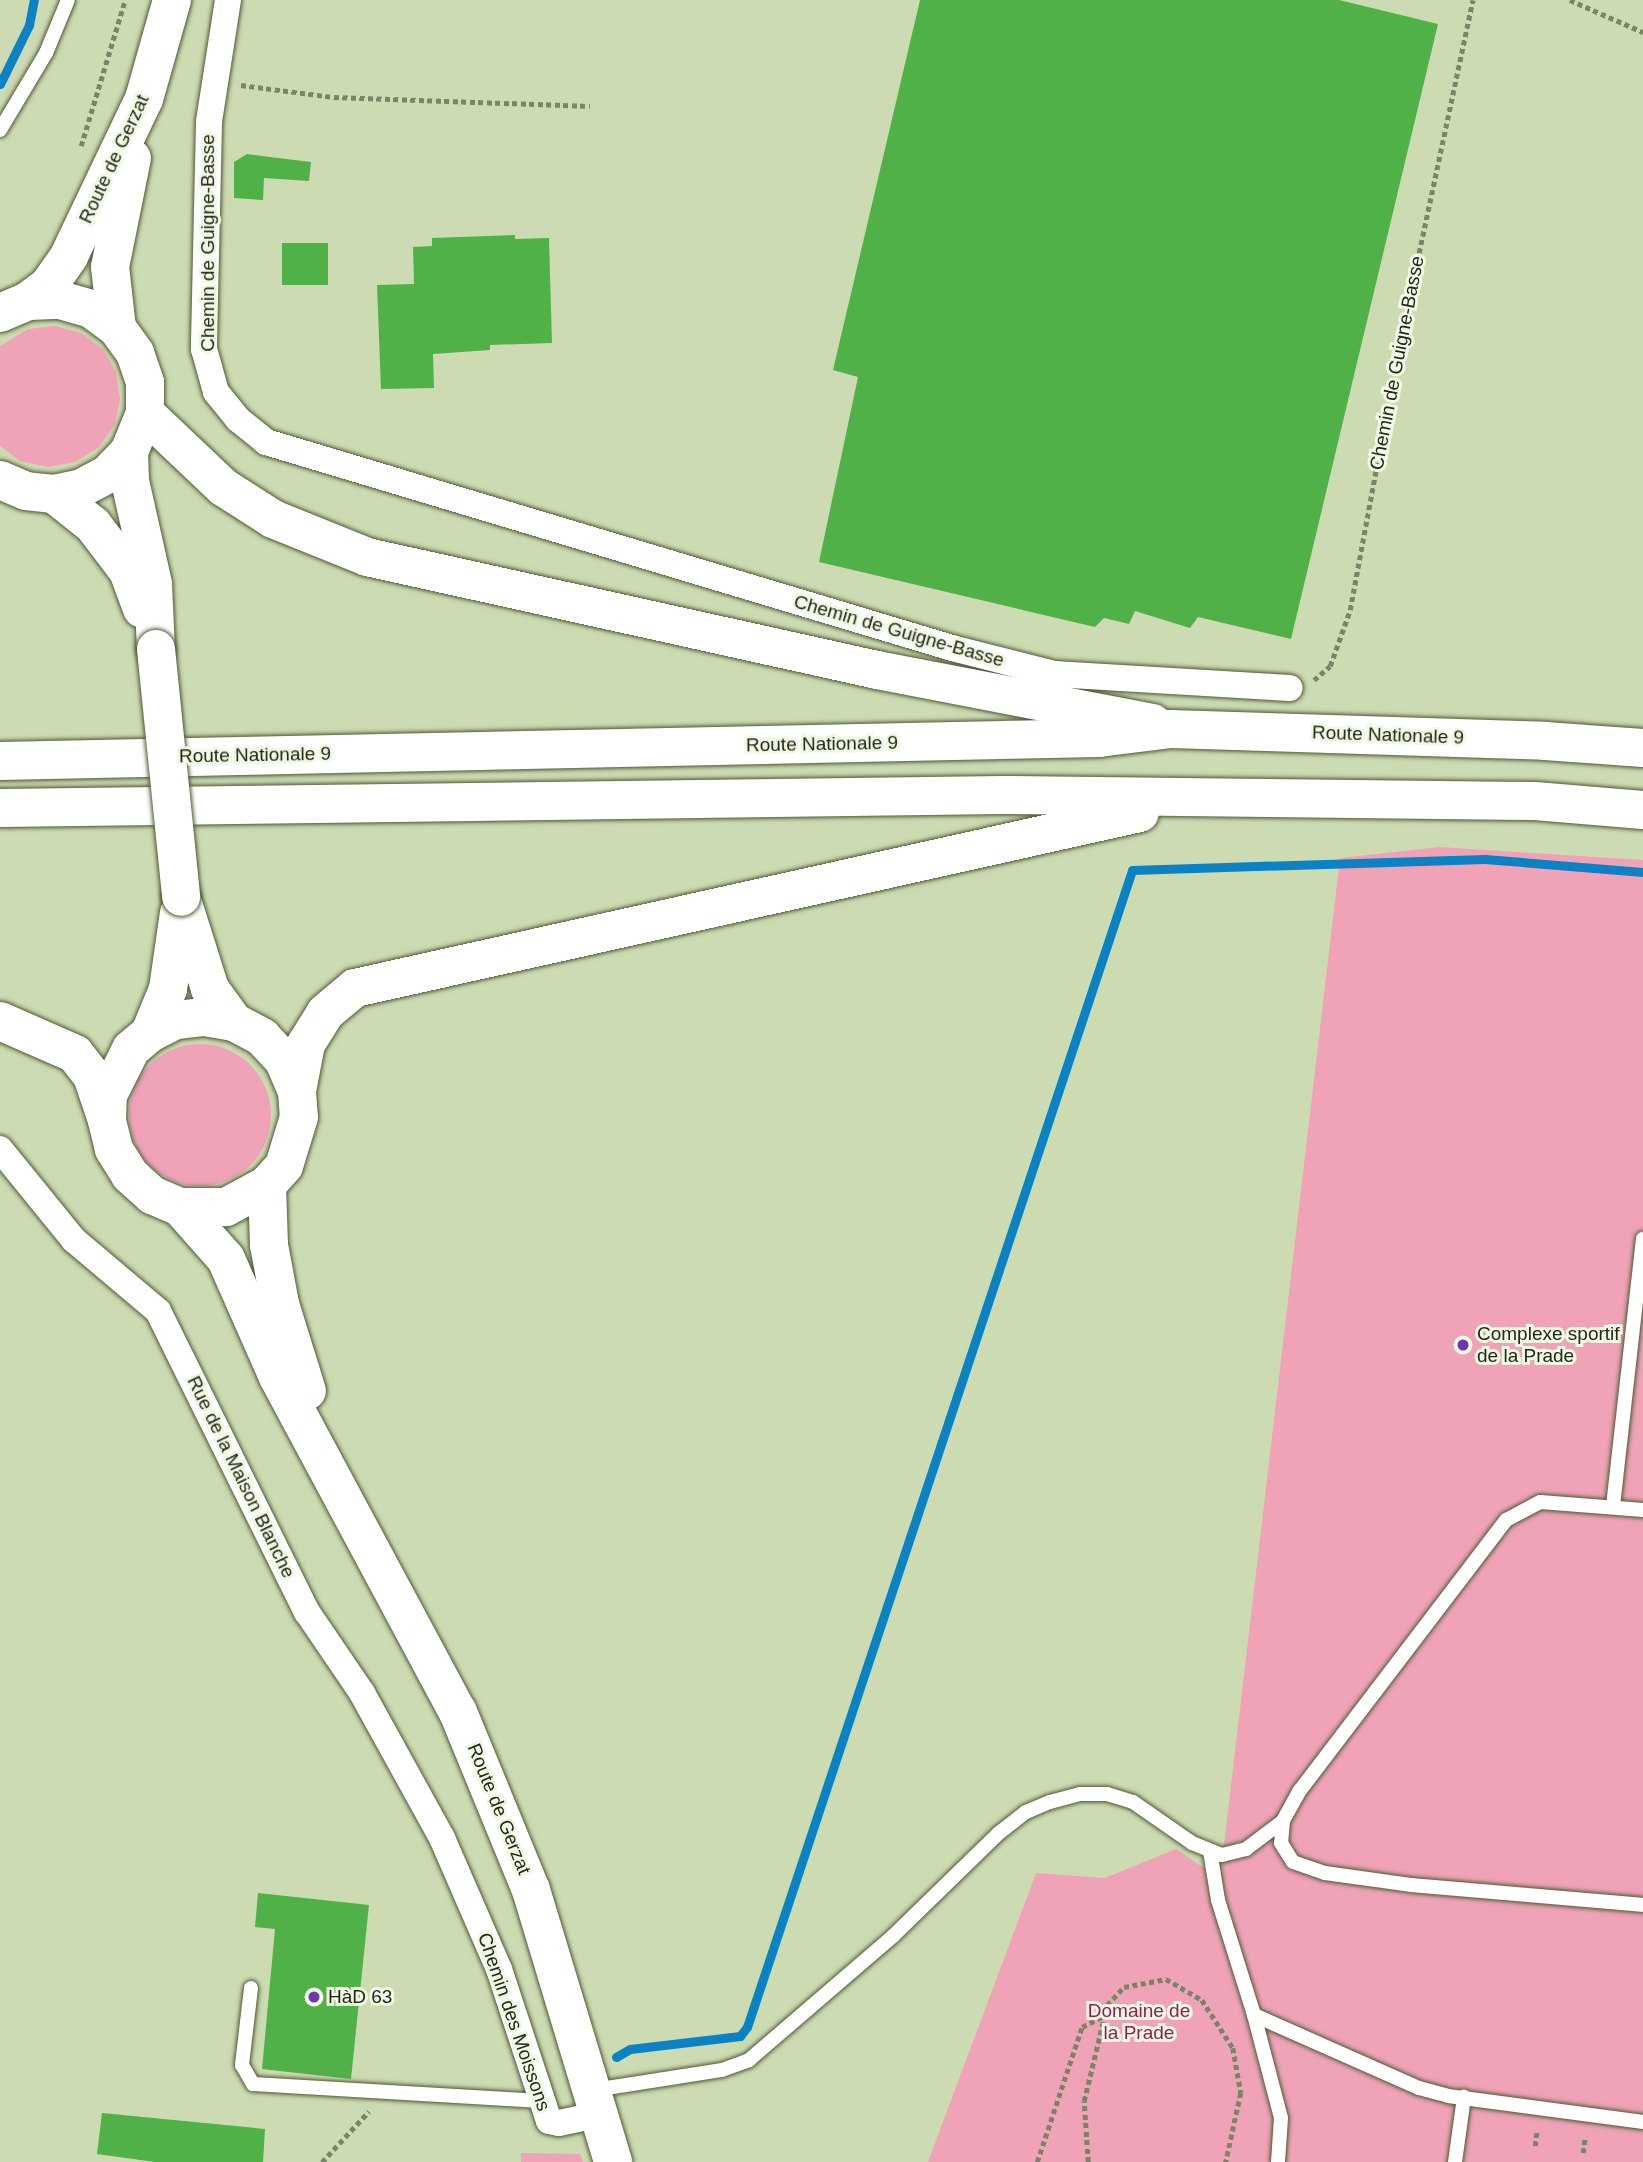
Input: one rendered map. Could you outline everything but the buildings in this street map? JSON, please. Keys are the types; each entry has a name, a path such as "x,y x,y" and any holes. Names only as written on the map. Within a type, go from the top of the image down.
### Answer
{"main road":[{"name":"Route de Gerzat","path":"14,307 49,285 69,256 144,99 172,0"},
{"path":"117,328 110,267 144,99"},
{"path":"14,307 60,300 91,309 117,328 135,352 145,382 145,413 129,452 130,481 153,584 156,649 181,897 210,989 234,1022"},
{"path":"145,413 223,487 273,519 367,557 877,670 1125,715 1171,729"},
{"path":"0,480 26,491 54,494 91,483 129,452"},
{"path":"54,494 93,525 128,571 156,649"},
{"name":"Route Nationale 9","path":"0,761 1099,738 1171,729 1545,741 1643,748"},
{"path":"0,751 41,760"},
{"path":"0,808 956,796 1535,801 1643,810"},
{"path":"0,1021 75,1054 92,1076 114,1150 130,1175 152,1195 180,1207 226,1207 267,1185 284,1166 294,1142 299,1117 297,1091 306,1044 325,1013 355,988 1195,800"},
{"path":"107,1120 108,1095 117,1071 150,1033 168,989 181,897"},
{"path":"150,1033 176,1020 205,1017 234,1022 262,1037 284,1061 297,1091"},
{"name":"Route de Gerzat","path":"267,1185 269,1245 281,1304 299,1369 358,1520"},
{"name":"Route de Gerzat","path":"180,1207 226,1259 278,1377 358,1520 457,1712 508,1826 549,1944 613,2162"},
{"name":"Route de Gerzat","path":"594,2103 607,2162"}],"street":[{"name":"Chemin de Guigne-Basse","path":"228,0 213,84 204,349 216,392 239,421 267,442 939,644 1054,674 1290,688"},
{"name":"Rue de la Maison Blanche","path":"0,1149 74,1240 158,1311 307,1612 362,1693 442,1838"},
{"name":"Chemin des Moissons","path":"442,1838 499,1969 540,2101 549,2121 559,2123 594,2103"}],"lane":[{"path":"0,130 46,53 68,0"},
{"path":"1613,1506 1643,1239"},
{"path":"1643,1510 1540,1502 1506,1520 1300,1790 1283,1821 1281,1843 1293,1862 1310,1870 1412,1885 1643,1905"},
{"path":"594,2103 722,2070 749,2060 873,1954 999,1833 1026,1812 1050,1802 1080,1794 1107,1794 1133,1802 1210,1851 1223,1855 1246,1849 1283,1821"},
{"path":"1210,1851 1217,1900 1254,2015 1281,2118 1278,2162"},
{"path":"250,1988 242,2065 253,2084 385,2094 540,2101"},
{"path":"1254,2015 1419,2088 1464,2098 1643,2122"},
{"path":"1455,2162 1464,2098"}],"path":[{"name":"Chemin de Guigne-Basse","path":"1290,688 1312,682 1329,666 1350,610 1396,361 1473,0"},
{"path":"1570,0 1643,32"},
{"path":"213,84 334,97 590,106"},
{"path":"1088,2162 1084,2101 1102,2017 1124,1987 1139,1980 1166,1979 1192,1992 1217,2018 1240,2072 1237,2128 1226,2162"},
{"path":"1037,2162 1082,2027 1102,2017"},
{"path":"323,2162 385,2094"}],"green space":[{"path":"55,326 81,333 103,349 116,372 120,399 115,424 99,447 75,462 48,467 20,461 0,446 0,346 28,329"},
{"name":"Complexe sportif de la Prade","path":"1440,847 1643,860 1643,2162 928,2162 1036,1873 1105,1878 1176,1849 1220,1879 1340,858"},
{"path":"200,1044 227,1050 250,1065 265,1088 271,1115 265,1142 250,1165 227,1180 200,1186 173,1180 150,1165 135,1142 129,1115 135,1088 150,1065 173,1050"},
{"path":"521,2153 580,2154 583,2162 521,2162"}],"waterway":[{"path":"0,84 29,25 34,0"},
{"path":"616,2057 630,2049 740,2036 747,2027 1132,870 1485,859 1643,872"}],"place":[{"name":"Complexe sportif de la Prade","path":"1463,1345"},
{"name":"HàD 63","path":"314,1997"}],"park label":[{"name":"Domaine de la Prade","path":"1139,2022"}]}
